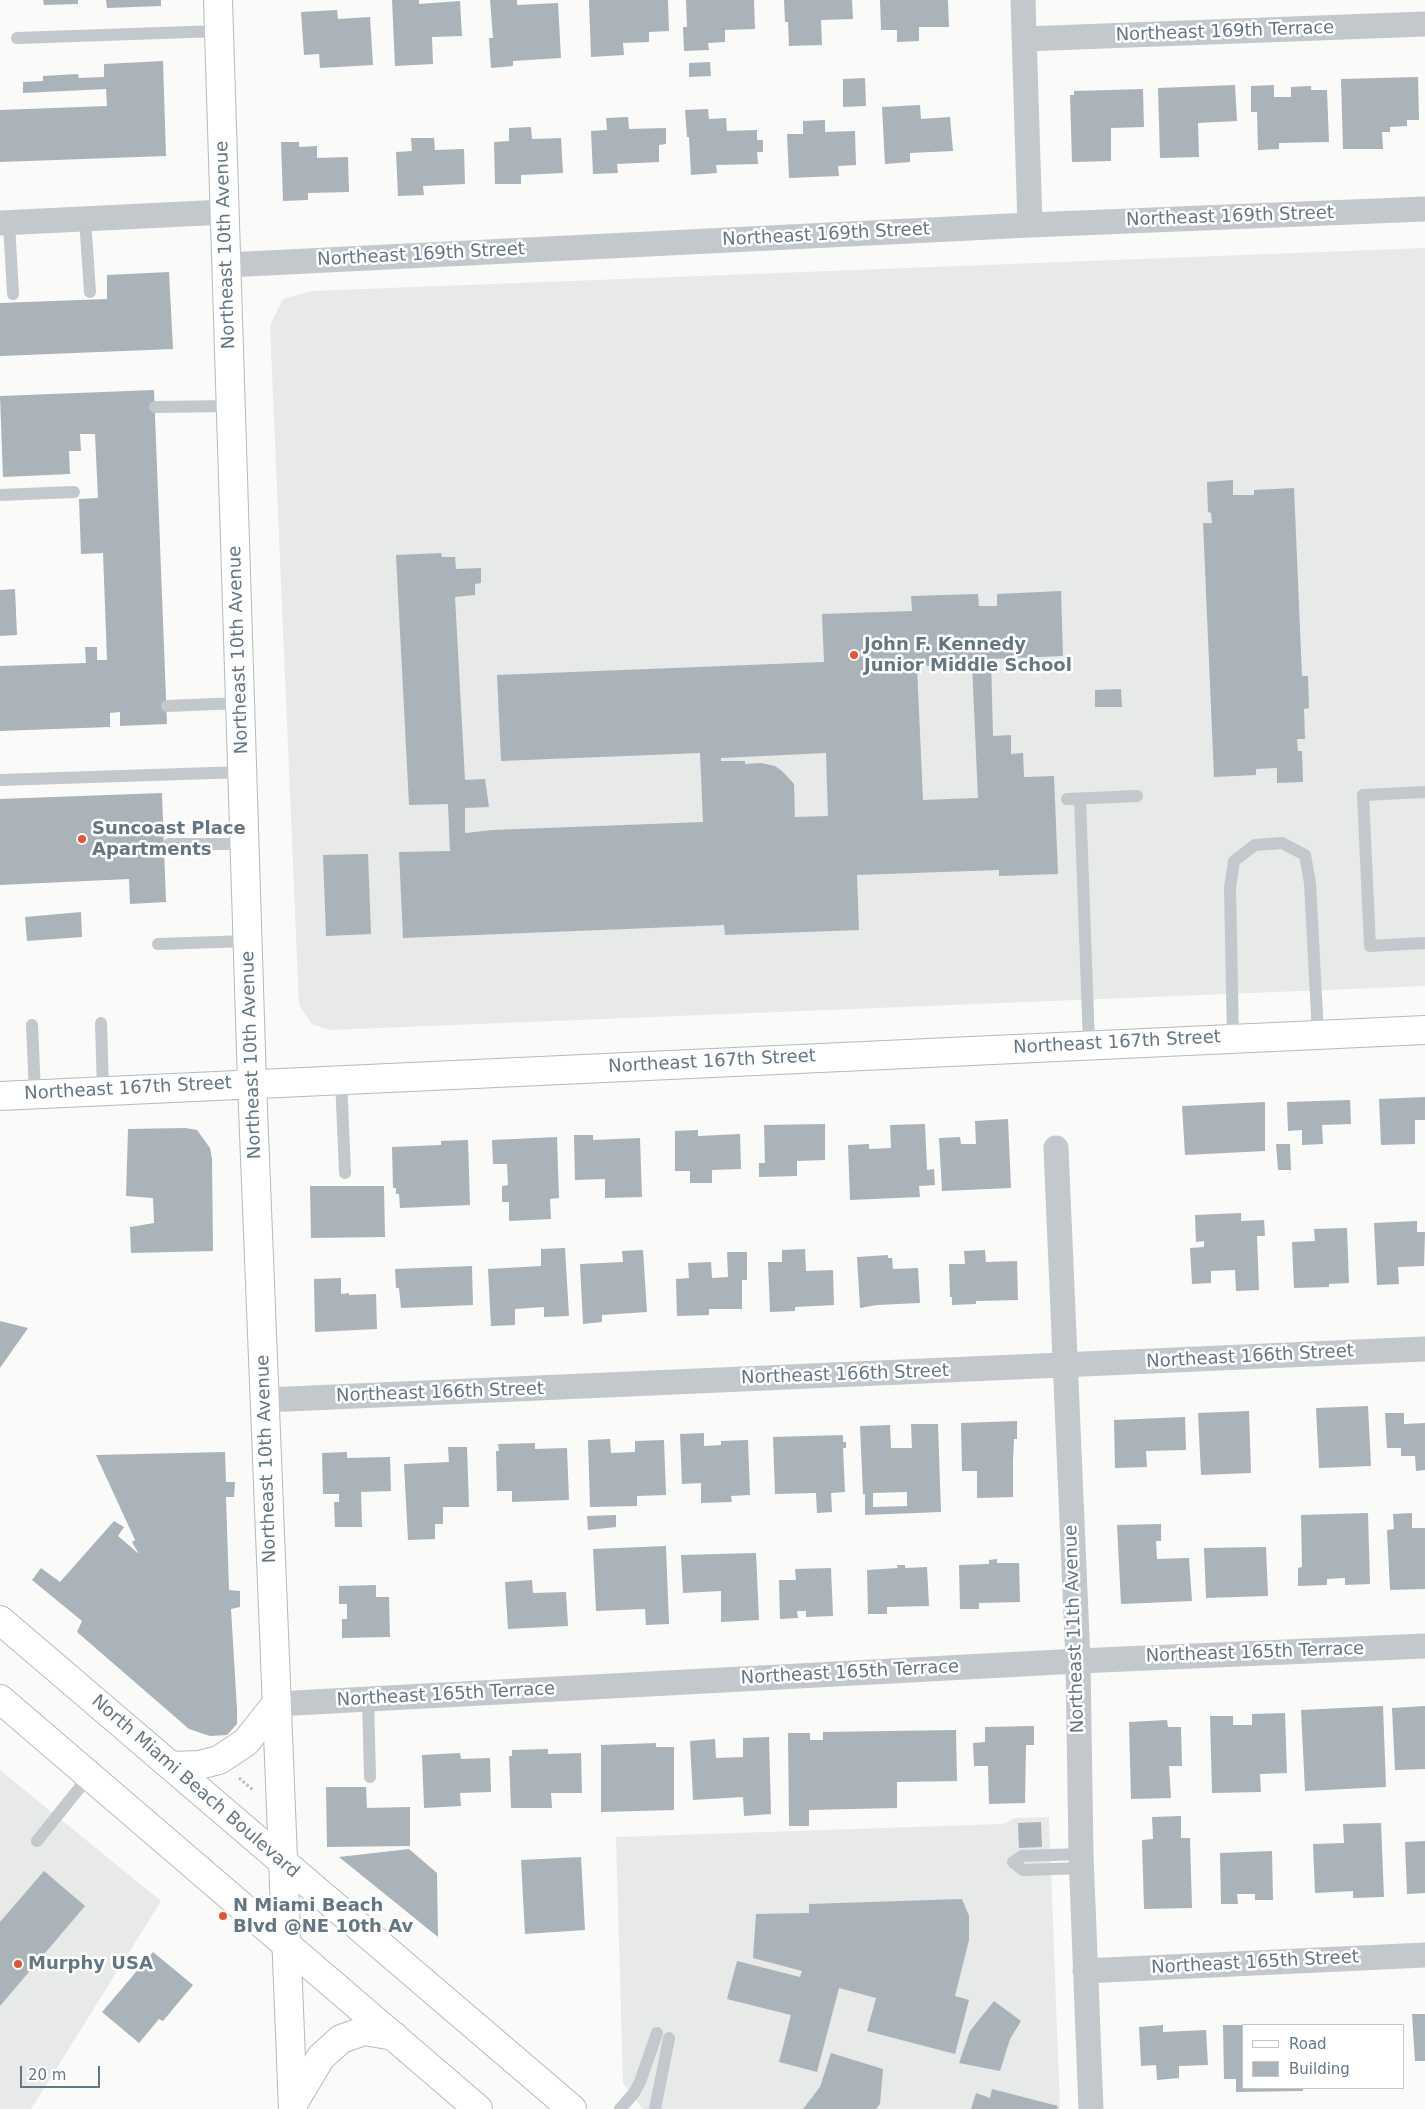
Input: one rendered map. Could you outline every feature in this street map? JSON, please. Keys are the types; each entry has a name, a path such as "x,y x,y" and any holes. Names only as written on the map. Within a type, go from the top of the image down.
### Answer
{"street":[{"name":"Northeast 10th Avenue","path":"218,0 252,1083 293,2106"},
{"path":"1023,0 1030,225"},
{"name":"Northeast 169th Terrace","path":"1024,39 1425,24"},
{"name":"Northeast 169th Street","path":"226,264 1030,225 1425,210"},
{"path":"4,223 225,212"},
{"name":"Northeast 167th Street","path":"0,1096 1089,1044 1425,1030"},
{"name":"Northeast 11th Avenue","path":"1056,1148 1078,1661 1085,1971 1091,2109"},
{"name":"Northeast 166th Street","path":"265,1400 1065,1366 1425,1348"},
{"name":"North Miami Beach Boulevard","path":"0,1620 572,2109"},
{"name":"Northeast 165th Terrace","path":"276,1704 1078,1661 1425,1646"},
{"path":"0,1700 478,2109"},
{"path":"170,1766 198,1765 218,1760 246,1742 276,1704"},
{"name":"Northeast 165th Street","path":"1085,1971 1425,1955"},
{"path":"293,2106 320,2057 341,2039 364,2032 394,2036"}],"lane":[{"path":"16,38 219,31"},
{"path":"85,219 90,292"},
{"path":"4,223 13,294"},
{"path":"154,407 231,406"},
{"path":"0,495 74,492"},
{"path":"166,706 240,703"},
{"path":"0,780 242,772"},
{"path":"1425,792 1363,794 1370,946 1425,943"},
{"path":"1067,799 1137,796"},
{"path":"1080,799 1089,1044"},
{"path":"1233,1038 1230,888 1234,861 1255,845 1282,843 1305,855 1310,883 1318,1034"},
{"path":"169,844 244,844"},
{"path":"158,944 248,940"},
{"path":"100,1023 103,1090"},
{"path":"32,1025 34,1094"},
{"path":"340,1079 344,1173"},
{"path":"368,1699 370,1777"},
{"path":"37,1841 48,1824 89,1776"},
{"path":"620,2109 634,2093 663,2035 655,2109"}],"path":[{"path":"235,1775 257,1794"}],"shaded area":[{"name":"John F. Kennedy Junior Middle School","path":"1425,248 1425,986 329,1030 312,1024 299,1005 270,325 283,299 312,291"},
{"path":"0,1770 161,1901 31,2109 0,2109"},
{"path":"1049,1817 1060,2109 643,2109 623,2083 616,1837 1003,1824 1015,1818"}],"building":[{"path":"43,0 78,0 78,4 44,5"},
{"path":"106,0 161,0 161,6 107,8"},
{"path":"392,0 419,0 419,4 460,1 462,36 432,37 433,64 395,66"},
{"path":"490,0 517,0 517,5 558,3 561,58 513,61 513,66 491,68 489,38 493,38"},
{"path":"589,0 668,0 669,31 649,32 649,42 623,43 624,55 591,57"},
{"path":"686,0 754,0 755,29 725,30 725,42 708,43 709,50 684,51 683,27 687,27"},
{"path":"784,0 852,0 853,19 821,20 822,45 789,46 788,22 785,22"},
{"path":"880,0 948,0 949,27 919,27 919,41 897,42 897,30 881,30"},
{"path":"337,10 338,19 370,17 373,65 320,68 319,54 304,55 301,12"},
{"path":"163,61 166,156 0,162 0,110 107,106 106,89 23,93 23,82 43,81 43,76 78,74 79,78 104,77 104,64"},
{"path":"710,62 711,76 689,77 689,63"},
{"path":"1418,77 1419,120 1407,120 1407,126 1390,127 1390,132 1382,132 1383,149 1343,149 1341,79"},
{"path":"865,78 866,106 843,107 843,79"},
{"path":"1235,85 1237,121 1198,123 1199,157 1160,158 1158,88"},
{"path":"1274,85 1274,97 1291,97 1291,87 1311,86 1311,90 1327,90 1329,142 1279,143 1279,149 1258,150 1257,112 1251,112 1251,86"},
{"path":"1143,89 1144,127 1111,128 1111,161 1072,162 1070,95 1074,95 1074,91"},
{"path":"920,105 921,119 950,117 953,151 910,153 910,162 885,164 882,107"},
{"path":"708,109 709,119 726,118 727,131 757,130 757,140 763,140 763,152 757,152 758,164 716,165 717,173 691,175 689,137 687,137 685,110"},
{"path":"628,117 629,129 666,128 666,144 659,145 659,162 617,164 618,173 593,174 591,131 607,130 606,118"},
{"path":"825,120 825,132 855,131 856,165 838,166 839,176 789,178 787,134 803,134 803,121"},
{"path":"531,127 532,139 561,138 563,173 521,175 521,184 495,184 494,142 509,141 509,128"},
{"path":"411,138 434,138 435,150 464,149 465,184 423,186 424,195 398,196 396,152 412,151"},
{"path":"281,142 299,142 299,147 317,146 317,158 348,157 349,192 308,193 308,200 283,201"},
{"path":"169,272 173,349 0,356 0,303 107,299 107,275"},
{"path":"154,390 167,724 120,726 120,712 110,713 110,727 0,731 0,666 86,663 85,647 97,647 97,660 107,660 103,553 81,554 79,499 98,498 95,434 80,434 81,451 69,451 70,474 3,477 0,396"},
{"path":"1233,480 1233,495 1254,495 1254,490 1294,488 1302,676 1308,676 1309,708 1304,709 1305,739 1297,739 1298,751 1302,751 1303,782 1277,783 1277,768 1256,769 1256,775 1214,777 1203,523 1212,523 1211,513 1208,512 1207,482"},
{"path":"441,553 442,557 455,557 456,569 481,568 481,583 475,584 475,595 455,597 465,780 485,779 489,807 465,808 465,833 493,830 703,822 700,753 501,761 497,675 824,662 822,614 912,611 911,596 978,594 979,606 997,606 997,594 1061,591 1063,656 991,659 993,736 1011,735 1011,754 1023,753 1024,777 1054,776 1058,874 999,876 999,870 857,875 859,930 725,935 724,925 403,938 399,852 450,851 448,804 409,805 396,555","holes":["972,664 978,798 923,800 917,666","826,753 828,816 795,817 794,784 775,766 761,763 745,764 745,761 721,761 721,758"]},
{"path":"15,589 17,635 0,636 0,590"},
{"path":"1121,689 1122,707 1095,707 1095,690"},
{"name":"Suncoast Place Apartments","path":"162,793 166,902 130,904 129,879 0,885 0,799"},
{"path":"368,854 371,934 326,936 323,855"},
{"path":"81,912 82,937 27,941 25,917"},
{"path":"1425,1097 1425,1120 1415,1120 1415,1144 1381,1145 1379,1099"},
{"path":"1350,1100 1351,1124 1322,1125 1323,1144 1302,1145 1302,1130 1288,1131 1287,1102"},
{"path":"1265,1102 1265,1151 1185,1155 1182,1106"},
{"path":"1008,1119 1011,1188 942,1191 939,1138 960,1137 961,1144 976,1144 975,1121"},
{"path":"825,1124 825,1160 797,1161 797,1176 759,1177 759,1163 765,1163 764,1125"},
{"path":"925,1124 927,1170 934,1169 935,1185 919,1186 920,1197 850,1200 848,1145 869,1144 869,1149 891,1148 890,1125"},
{"path":"185,1128 197,1130 210,1148 212,1159 213,1251 131,1253 130,1227 154,1223 153,1198 126,1196 128,1129"},
{"path":"698,1130 698,1136 740,1134 741,1169 712,1170 712,1183 690,1183 690,1171 675,1171 675,1131"},
{"path":"574,1135 593,1135 593,1140 640,1138 642,1197 605,1198 605,1179 575,1180"},
{"path":"557,1137 559,1198 550,1199 551,1219 509,1221 509,1202 502,1202 502,1186 508,1185 507,1164 493,1164 492,1140"},
{"path":"468,1140 470,1205 400,1208 399,1194 396,1194 396,1188 393,1188 392,1147 441,1145 441,1141"},
{"path":"1276,1144 1290,1144 1291,1170 1278,1170"},
{"path":"310,1186 384,1186 385,1237 311,1238"},
{"path":"1241,1213 1241,1221 1264,1220 1265,1236 1257,1236 1259,1290 1236,1291 1235,1270 1211,1271 1211,1283 1192,1284 1190,1248 1204,1247 1204,1241 1196,1242 1195,1215"},
{"path":"1417,1221 1417,1232 1425,1232 1424,1266 1398,1267 1399,1284 1377,1285 1374,1223"},
{"path":"1347,1228 1349,1283 1329,1284 1329,1287 1294,1288 1292,1242 1315,1241 1314,1229"},
{"path":"565,1248 569,1316 544,1317 544,1307 515,1309 515,1325 491,1326 488,1269 541,1266 541,1249"},
{"path":"805,1249 806,1271 833,1270 834,1305 795,1307 795,1311 770,1312 768,1262 782,1262 782,1250"},
{"path":"643,1250 647,1312 602,1315 602,1322 583,1324 580,1264 623,1262 622,1251"},
{"path":"985,1250 986,1262 1017,1261 1018,1300 976,1301 976,1304 952,1305 949,1264 965,1264 964,1251"},
{"path":"727,1252 747,1252 747,1280 742,1280 742,1309 709,1309 709,1315 677,1316 676,1279 689,1278 688,1263 711,1262 712,1278 728,1277"},
{"path":"888,1255 888,1258 892,1258 893,1269 918,1268 920,1303 877,1305 860,1308 857,1257"},
{"path":"472,1266 473,1305 401,1308 399,1288 396,1288 395,1269"},
{"path":"341,1278 341,1294 376,1294 377,1329 315,1332 314,1279"},
{"path":"0,1321 28,1328 0,1368"},
{"path":"1368,1406 1371,1466 1319,1468 1316,1408"},
{"path":"1249,1411 1251,1473 1201,1475 1198,1413"},
{"path":"1385,1413 1404,1413 1404,1424 1425,1423 1425,1470 1416,1471 1415,1456 1401,1456 1401,1448 1387,1448"},
{"path":"1185,1417 1186,1450 1146,1451 1147,1467 1115,1468 1114,1420"},
{"path":"1017,1421 1017,1439 1014,1439 1013,1497 977,1498 977,1471 962,1471 961,1423"},
{"path":"911,1424 938,1424 941,1512 865,1515 860,1426 890,1425 891,1448 912,1448","holes":["907,1492 907,1506 873,1507 873,1493"]},
{"path":"704,1433 704,1446 721,1445 721,1441 748,1440 750,1495 731,1496 732,1502 701,1503 701,1483 682,1484 680,1434"},
{"path":"843,1435 843,1442 846,1442 846,1448 843,1448 845,1492 831,1493 832,1512 817,1513 816,1493 775,1494 773,1437"},
{"path":"610,1439 611,1453 635,1452 635,1441 664,1440 666,1495 637,1496 637,1506 590,1507 588,1440"},
{"path":"535,1443 535,1449 567,1448 569,1500 512,1502 512,1491 497,1491 496,1451 499,1451 498,1444"},
{"path":"448,1447 467,1447 469,1507 443,1507 443,1524 435,1524 435,1539 408,1540 404,1464 449,1462"},
{"path":"225,1452 226,1482 235,1482 234,1497 226,1497 229,1590 240,1591 240,1607 231,1609 237,1724 227,1735 210,1736 189,1729 77,1632 82,1621 32,1580 41,1568 60,1582 114,1521 124,1527 118,1536 139,1554 132,1542 135,1540 96,1455"},
{"path":"347,1452 347,1458 390,1457 391,1491 361,1492 362,1527 335,1527 334,1502 339,1502 339,1494 323,1494 322,1453"},
{"path":"1368,1513 1370,1584 1345,1585 1345,1578 1327,1579 1327,1585 1298,1586 1298,1568 1302,1567 1301,1515"},
{"path":"1412,1513 1412,1528 1425,1528 1425,1589 1390,1590 1387,1530 1394,1529 1393,1514"},
{"path":"616,1515 616,1527 588,1530 587,1516"},
{"path":"1161,1524 1161,1541 1156,1541 1157,1559 1189,1558 1192,1601 1121,1604 1117,1525"},
{"path":"666,1546 669,1624 646,1625 645,1609 596,1611 593,1549"},
{"path":"1266,1547 1268,1596 1206,1598 1204,1548"},
{"path":"756,1553 759,1620 721,1622 721,1591 683,1593 681,1555"},
{"path":"997,1559 997,1563 1019,1563 1020,1602 979,1603 979,1609 960,1609 959,1565 989,1564 989,1560"},
{"path":"897,1565 905,1565 905,1568 927,1567 929,1606 887,1607 887,1614 868,1614 867,1570 898,1568"},
{"path":"831,1568 833,1616 806,1617 806,1611 797,1611 798,1618 780,1619 779,1580 796,1580 795,1569"},
{"path":"532,1580 533,1593 566,1592 568,1626 508,1629 505,1582"},
{"path":"376,1585 376,1597 389,1597 390,1637 342,1638 342,1619 347,1619 347,1604 339,1604 339,1586"},
{"path":"1383,1706 1386,1787 1305,1791 1301,1710"},
{"path":"1425,1706 1425,1769 1395,1770 1392,1708"},
{"path":"1285,1713 1287,1773 1260,1774 1261,1792 1212,1793 1210,1716 1233,1716 1233,1725 1252,1725 1252,1714"},
{"path":"1167,1720 1168,1727 1181,1727 1182,1766 1169,1766 1171,1798 1131,1799 1129,1722"},
{"path":"1034,1726 1034,1745 1026,1745 1025,1803 989,1804 988,1766 974,1766 973,1743 985,1742 985,1727"},
{"path":"956,1730 957,1781 897,1782 897,1808 809,1810 809,1826 789,1826 788,1733 810,1733 810,1740 823,1740 823,1732"},
{"path":"769,1737 771,1814 744,1816 743,1797 693,1800 690,1741 715,1739 716,1758 743,1757 743,1738"},
{"path":"656,1743 656,1747 674,1747 674,1810 601,1812 601,1745"},
{"path":"548,1749 548,1754 581,1753 582,1793 551,1793 552,1808 511,1808 509,1756 512,1756 512,1750"},
{"path":"460,1753 461,1759 490,1758 491,1792 460,1793 461,1806 424,1808 422,1755"},
{"path":"326,1787 366,1787 367,1808 410,1807 410,1846 327,1847"},
{"path":"1181,1816 1181,1838 1190,1838 1192,1908 1144,1909 1142,1840 1153,1839 1152,1817"},
{"path":"1041,1822 1042,1847 1019,1848 1018,1823"},
{"path":"1381,1823 1384,1897 1353,1898 1353,1891 1315,1893 1313,1844 1344,1843 1343,1824"},
{"path":"1425,1841 1425,1893 1407,1894 1405,1842"},
{"path":"409,1849 437,1873 438,1937 339,1857"},
{"path":"1272,1851 1273,1900 1255,1900 1255,1894 1237,1894 1238,1904 1221,1904 1220,1853"},
{"path":"581,1857 585,1930 525,1934 521,1860"},
{"name":"Murphy USA","path":"44,1871 85,1906 0,2006 0,1922"},
{"path":"962,1899 969,1916 969,1940 955,1996 969,2000 955,2054 867,2031 876,1998 839,1988 817,2072 779,2062 791,2015 727,1999 737,1961 800,1977 802,1971 753,1958 756,1914 809,1913 809,1904"},
{"path":"153,1952 193,1985 163,2021 159,2019 139,2043 102,2012"},
{"path":"994,2001 1021,2021 1010,2039 1000,2071 959,2063 970,2031"},
{"path":"1412,2014 1425,2014 1425,2061 1415,2061"},
{"path":"1163,2025 1163,2032 1206,2030 1208,2065 1179,2066 1179,2078 1157,2080 1156,2065 1141,2066 1139,2027"},
{"path":"1223,2025 1242,2025 1242,2089 1303,2089 1303,2091 1236,2092 1236,2079 1224,2079"},
{"path":"831,2053 883,2069 880,2104 876,2109 803,2109 820,2087"},
{"path":"992,2089 1058,2106 1057,2109 971,2109 976,2093 990,2098"}],"place":[{"name":"John F. Kennedy Junior Middle School","path":"854,655"},
{"name":"Suncoast Place Apartments","path":"82,839"},
{"name":"N Miami Beach Blvd @NE 10th Av","path":"223,1916"},
{"name":"Murphy USA","path":"18,1964"}]}
